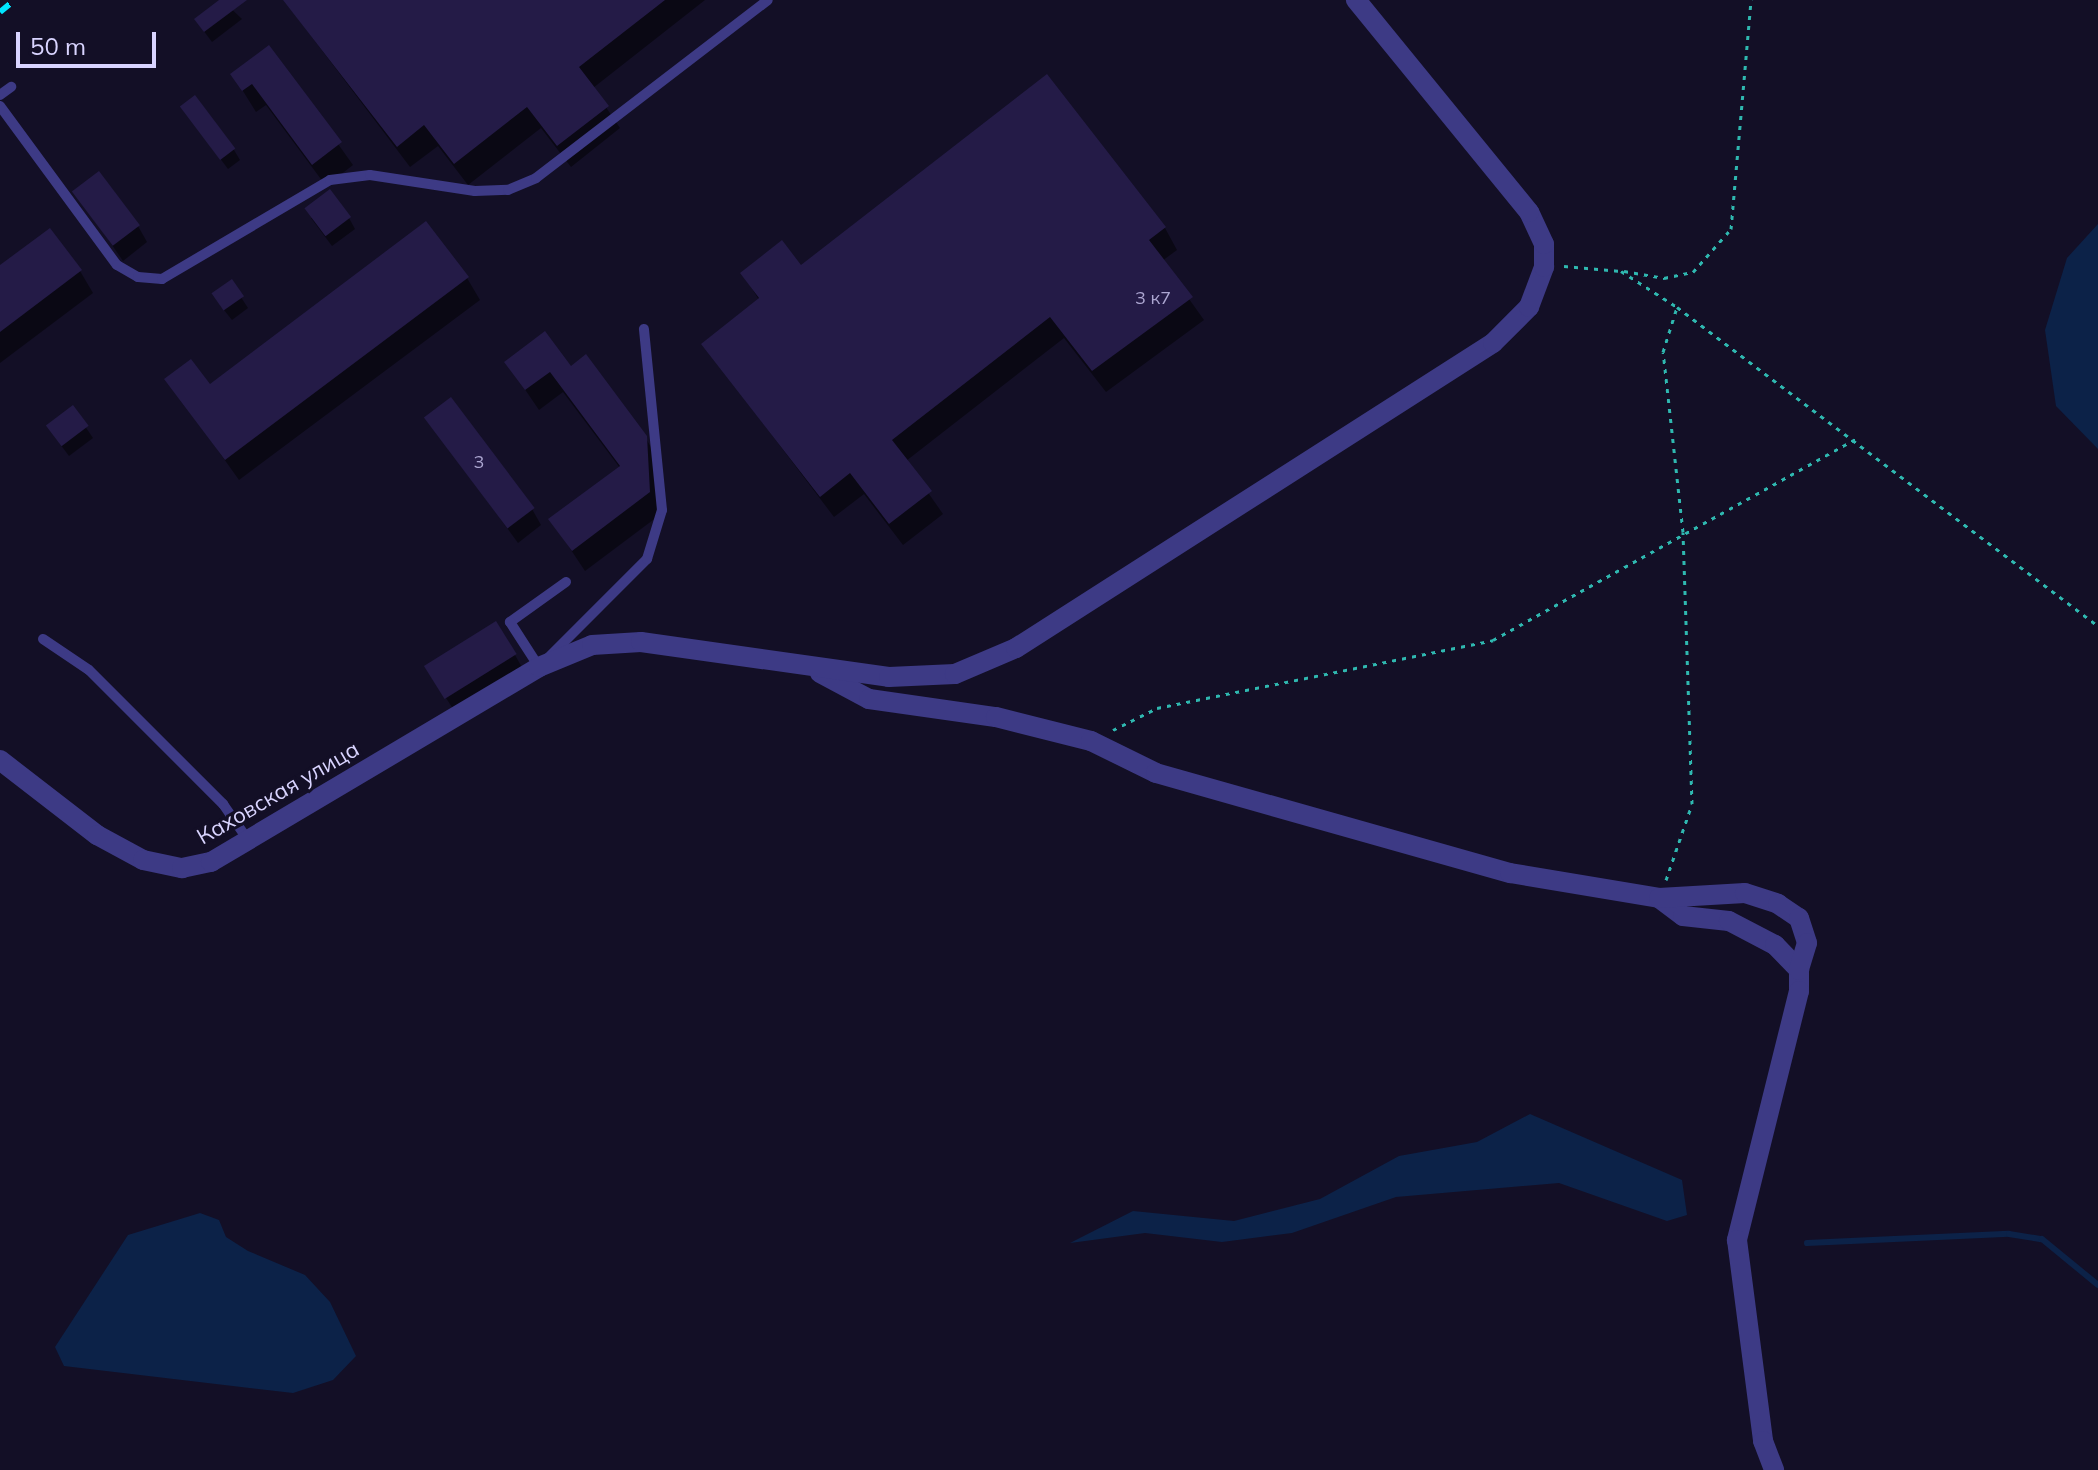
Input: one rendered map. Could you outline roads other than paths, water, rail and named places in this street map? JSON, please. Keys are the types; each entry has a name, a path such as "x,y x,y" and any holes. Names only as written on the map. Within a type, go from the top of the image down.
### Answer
{"street":[{"name":"Каховская улица","path":"0,760 143,860 182,868 211,862 539,667 592,645 641,642 889,677 955,674 1016,648 1493,343 1529,307 1544,267 1544,244 1529,212 1356,0"},
{"path":"807,667 869,699 996,717 1091,741 1156,773 1510,873 1659,898 1745,893 1778,904 1799,918 1807,943 1737,1240 1763,1441 1774,1470"},
{"path":"1659,898 1683,916 1729,921 1775,945 1799,970"}],"lane":[{"path":"0,106 117,265 162,279 330,180 370,175 475,191 508,190 536,178 768,0"},
{"path":"0,95 11,87"},
{"path":"566,582 510,622 539,667 609,602 650,547 662,510 644,329"},
{"path":"43,639 89,670 223,804 248,840"}],"water":[{"path":"2098,224 2098,449 2056,406 2045,330 2067,258"},
{"path":"1530,1114 1682,1180 1687,1215 1667,1221 1559,1183 1396,1197 1292,1233 1222,1242 1145,1233 1070,1243 1133,1211 1234,1221 1320,1199 1399,1156 1477,1142"},
{"path":"200,1213 219,1220 226,1237 248,1251 305,1275 330,1302 356,1356 333,1380 293,1393 64,1366 55,1347 128,1235"}],"waterway":[{"path":"1807,1243 2009,1234 2042,1239 2098,1285"}],"railway":[{"path":"0,12 15,0"}]}
